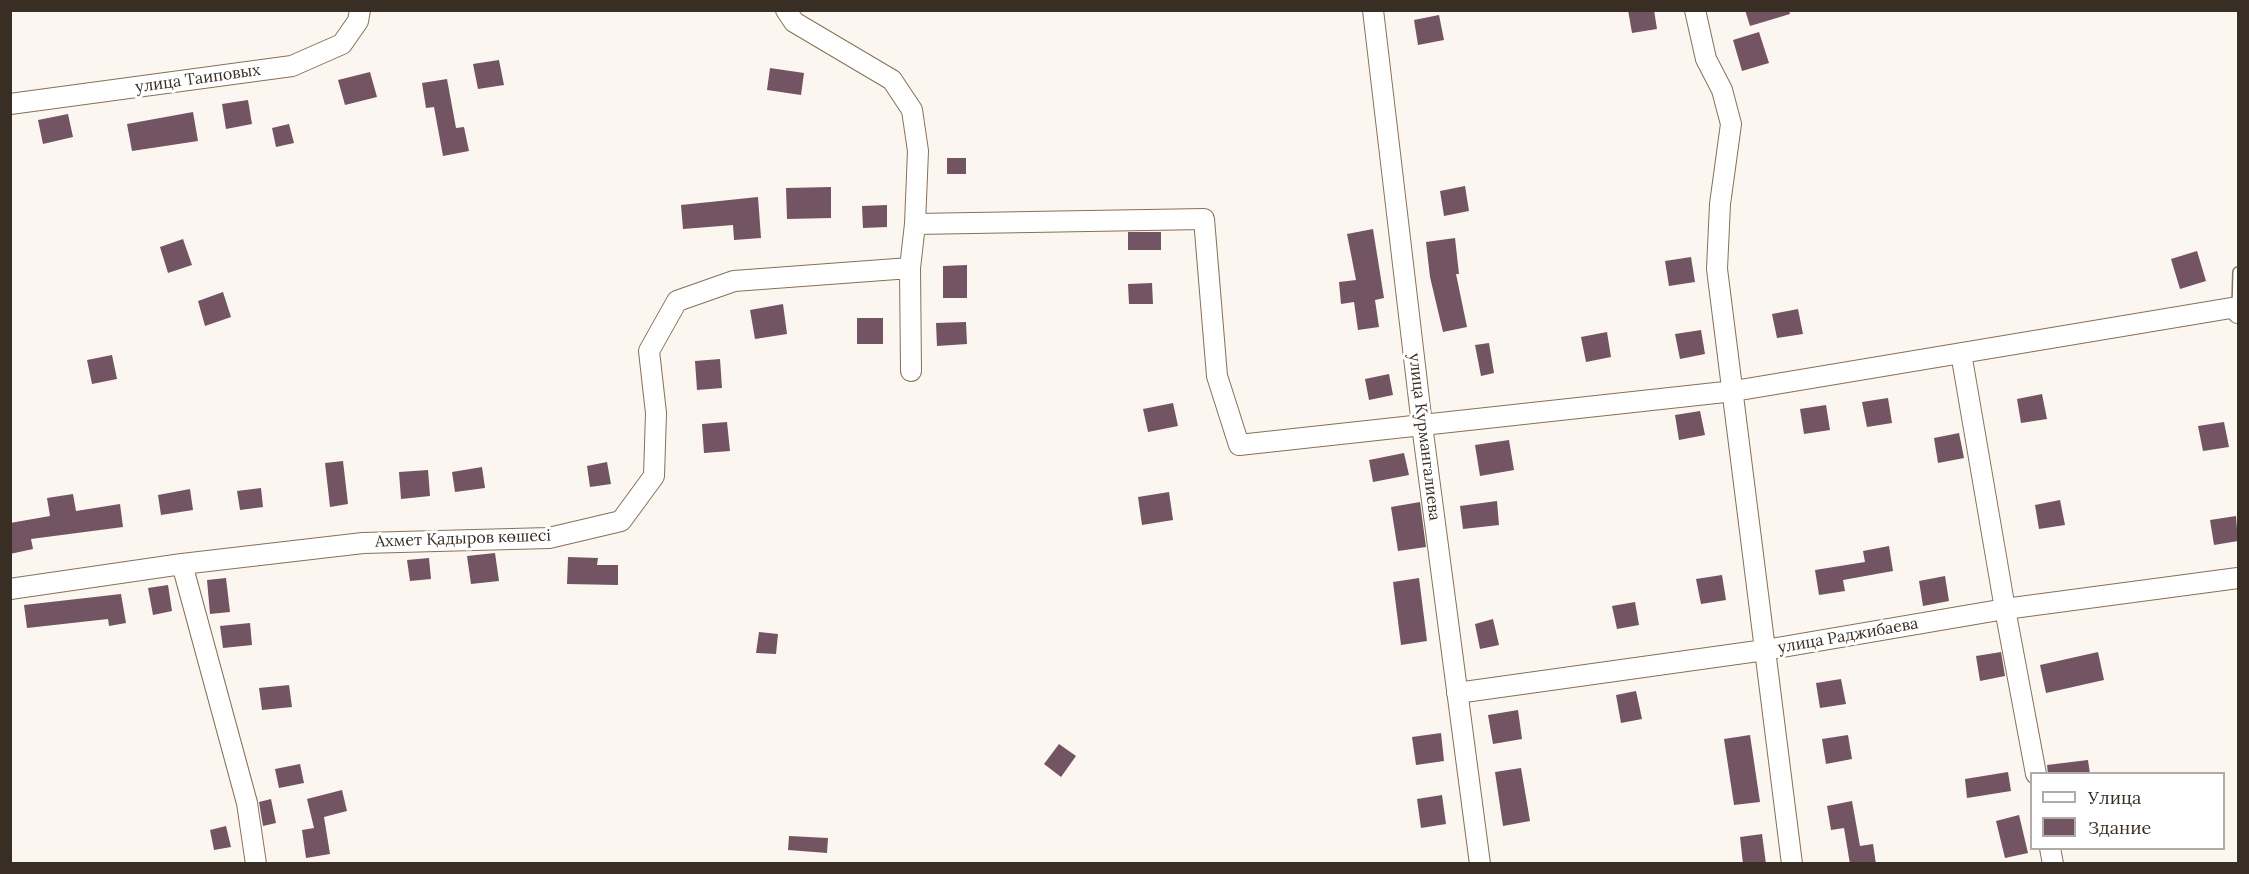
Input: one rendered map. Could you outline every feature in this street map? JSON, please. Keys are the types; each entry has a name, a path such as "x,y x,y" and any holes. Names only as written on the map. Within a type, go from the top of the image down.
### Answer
{"street":[{"name":"улица Таиповых","path":"10,104 292,66 342,44 358,21 360,10"},
{"path":"786,10 794,22 892,80 912,110 918,151 915,224 910,268 911,371"},
{"name":"улица Курмангалиева","path":"1372,10 1422,425 1480,864"},
{"path":"1695,10 1706,59 1722,90 1731,124 1720,204 1717,268 1792,864"},
{"path":"915,224 1204,219 1217,376 1239,445 1734,391 2238,310"},
{"name":"Ахмет Қадыров көшесі","path":"10,589 182,564 363,543 549,538 621,521 654,476 656,413 649,351 677,301 734,281 910,268"},
{"path":"1961,353 2036,772"},
{"path":"182,564 247,803 255,864"},
{"name":"улица Раджибаева","path":"1457,693 1765,650 2005,609 2238,578"}],"lane":[{"path":"2238,272 2238,310"}],"building":[{"path":"1628,10 1654,10 1657,29 1632,33"},
{"path":"1745,10 1789,10 1790,14 1750,26"},
{"path":"1439,15 1444,40 1418,45 1414,20"},
{"path":"1759,32 1769,63 1742,71 1733,40"},
{"path":"499,60 504,85 478,89 473,64"},
{"path":"770,68 804,73 801,95 767,90"},
{"path":"370,72 377,97 345,105 338,80"},
{"path":"447,79 456,128 464,127 469,151 443,156 434,107 426,108 422,83"},
{"path":"248,100 252,124 226,129 222,104"},
{"path":"193,112 198,141 132,151 127,124"},
{"path":"68,114 73,137 43,144 38,120"},
{"path":"289,124 294,143 276,147 272,128"},
{"path":"947,158 966,158 966,174 947,174"},
{"path":"1465,186 1469,211 1444,216 1440,191"},
{"path":"831,187 831,218 787,219 786,188"},
{"path":"758,197 761,238 734,240 733,225 683,229 681,205"},
{"path":"887,205 887,227 863,228 862,206"},
{"path":"1373,229 1384,298 1375,300 1379,327 1358,330 1354,302 1341,304 1339,282 1356,280 1347,234"},
{"path":"1128,232 1161,232 1161,250 1128,250"},
{"path":"1455,238 1459,274 1456,274 1467,327 1443,332 1430,277 1426,242"},
{"path":"183,239 192,265 168,273 160,247"},
{"path":"2197,251 2206,281 2180,289 2171,259"},
{"path":"1691,257 1695,282 1669,286 1665,261"},
{"path":"967,265 967,298 943,298 943,266"},
{"path":"1152,283 1153,304 1129,304 1128,284"},
{"path":"223,292 231,317 205,326 198,301"},
{"path":"783,304 787,334 755,339 750,310"},
{"path":"1798,309 1803,334 1777,338 1772,314"},
{"path":"857,318 883,318 883,344 857,344"},
{"path":"966,322 967,344 937,346 936,323"},
{"path":"1701,330 1705,354 1680,359 1675,334"},
{"path":"1607,332 1611,357 1586,362 1581,337"},
{"path":"1489,343 1494,373 1481,376 1475,345"},
{"path":"112,355 117,379 92,384 87,360"},
{"path":"720,359 722,388 697,390 695,361"},
{"path":"1389,374 1393,395 1369,400 1365,379"},
{"path":"2042,394 2047,419 2021,423 2017,399"},
{"path":"1888,398 1892,423 1867,427 1862,402"},
{"path":"1173,403 1178,426 1148,432 1143,409"},
{"path":"1826,405 1830,430 1804,434 1800,409"},
{"path":"1700,411 1705,435 1679,440 1675,415"},
{"path":"727,422 730,451 704,453 702,424"},
{"path":"2224,422 2229,447 2203,451 2198,426"},
{"path":"1959,433 1964,458 1938,463 1934,438"},
{"path":"1509,440 1514,470 1480,476 1475,445"},
{"path":"1404,453 1409,475 1373,482 1369,460"},
{"path":"343,461 348,504 330,507 325,463"},
{"path":"607,462 611,484 590,487 587,466"},
{"path":"482,467 485,488 455,492 452,472"},
{"path":"428,470 430,496 401,499 399,472"},
{"path":"261,488 263,507 240,510 237,491"},
{"path":"190,489 193,510 161,515 158,495"},
{"path":"1169,492 1173,520 1142,525 1138,497"},
{"path":"73,494 76,511 120,504 123,527 31,539 33,549 10,554 10,523 50,516 47,498"},
{"path":"2060,500 2065,525 2039,529 2035,505"},
{"path":"1497,501 1499,525 1463,529 1460,506"},
{"path":"1420,502 1426,547 1398,551 1391,507"},
{"path":"2236,516 2238,541 2214,545 2210,520"},
{"path":"1889,546 1893,571 1843,580 1845,591 1819,595 1815,570 1865,562 1863,551"},
{"path":"495,553 499,581 471,584 467,556"},
{"path":"568,557 598,558 597,565 618,565 618,585 567,584"},
{"path":"429,558 431,579 410,581 407,560"},
{"path":"1722,575 1726,600 1701,604 1696,579"},
{"path":"1945,576 1949,601 1923,606 1919,581"},
{"path":"226,578 230,612 210,614 207,580"},
{"path":"1419,578 1427,641 1401,645 1393,582"},
{"path":"168,585 172,611 153,615 148,588"},
{"path":"121,594 126,623 109,626 108,619 27,628 24,605"},
{"path":"1635,602 1639,625 1617,629 1612,606"},
{"path":"1493,619 1499,645 1480,649 1475,624"},
{"path":"250,623 252,645 223,648 220,626"},
{"path":"759,632 778,634 776,654 756,653"},
{"path":"2001,652 2005,676 1980,681 1976,656"},
{"path":"2098,652 2104,680 2046,693 2040,665"},
{"path":"1841,679 1846,704 1820,708 1816,683"},
{"path":"289,685 292,707 262,710 259,688"},
{"path":"1636,691 1642,719 1621,723 1616,695"},
{"path":"1518,710 1522,739 1493,744 1488,715"},
{"path":"1441,733 1444,761 1416,765 1412,737"},
{"path":"1750,735 1760,802 1734,805 1724,739"},
{"path":"1848,735 1852,759 1826,764 1822,739"},
{"path":"1059,744 1076,756 1061,777 1044,764"},
{"path":"2088,760 2090,772 2048,772 2047,765"},
{"path":"300,764 304,783 279,788 275,769"},
{"path":"1521,768 1530,821 1503,826 1495,772"},
{"path":"2008,772 2011,791 1967,798 1965,779"},
{"path":"342,790 347,811 324,817 330,854 306,858 302,830 314,828 307,799"},
{"path":"1442,795 1446,824 1421,828 1417,799"},
{"path":"271,799 276,823 263,826 259,802"},
{"path":"1852,801 1860,846 1873,844 1876,864 1850,864 1844,828 1831,830 1827,806"},
{"path":"2019,815 2028,853 2005,858 1996,821"},
{"path":"226,826 231,847 214,850 210,830"},
{"path":"1762,834 1766,864 1743,864 1740,837"},
{"path":"789,836 828,838 827,853 788,850"}]}
